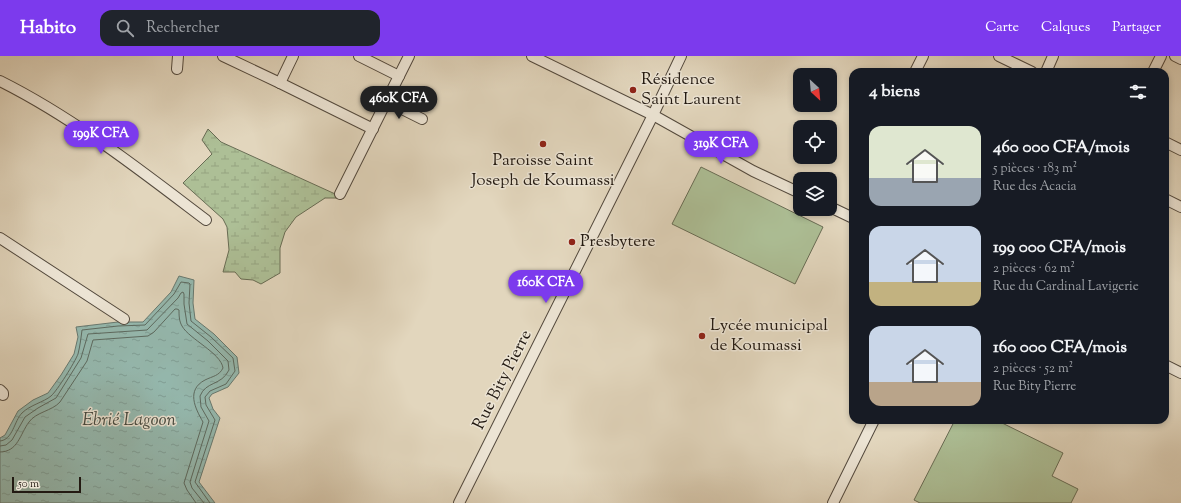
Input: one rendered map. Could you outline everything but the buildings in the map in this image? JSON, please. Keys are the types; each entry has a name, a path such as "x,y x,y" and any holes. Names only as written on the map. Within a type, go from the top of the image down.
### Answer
{"street":[{"path":"177,69 178,56"},
{"path":"223,56 373,129"},
{"path":"280,83 293,56"},
{"path":"359,56 399,76"},
{"path":"340,194 409,56"},
{"path":"532,56 653,115 752,171 793,190"},
{"name":"Rue Bity Pierre","path":"459,503 681,56"},
{"path":"917,68 923,56"},
{"path":"999,56 1024,68"},
{"path":"1048,68 1053,56"},
{"path":"1155,68 1161,56"},
{"path":"1175,56 1181,59"},
{"path":"0,81 36,100 105,145 206,220"},
{"path":"386,101 422,119"},
{"path":"1169,144 1181,150"},
{"path":"1169,201 1181,207"},
{"path":"837,210 849,216"},
{"path":"0,238 124,319"},
{"path":"1169,367 1181,373"},
{"path":"833,503 872,424"}],"green space":[{"path":"208,129 221,142 344,198 325,198 296,217 285,232 280,248 280,273 261,284 253,280 241,279 235,272 223,272 229,250 227,227 223,219 183,183 212,154 202,140"},
{"path":"701,167 793,212 793,216 801,216 823,227 795,284 672,224"},
{"path":"953,424 1004,424 1063,453 1052,476 1078,489 1071,503 920,503 914,500"}],"water":[{"name":"Ébrié Lagoon","path":"179,276 194,280 193,303 195,319 214,334 237,357 239,373 228,387 212,394 209,398 213,409 220,418 199,482 215,503 0,503 0,438 5,435 18,411 33,400 48,393 61,375 74,354 78,337 76,327 118,322 143,322 171,292"}],"place":[{"name":"Résidence Saint Laurent","path":"633,90"},
{"name":"Paroisse Saint Joseph de Koumassi","path":"543,144"},
{"name":"Presbytere","path":"572,242"},
{"name":"Lycée municipal de Koumassi","path":"702,336"}]}
